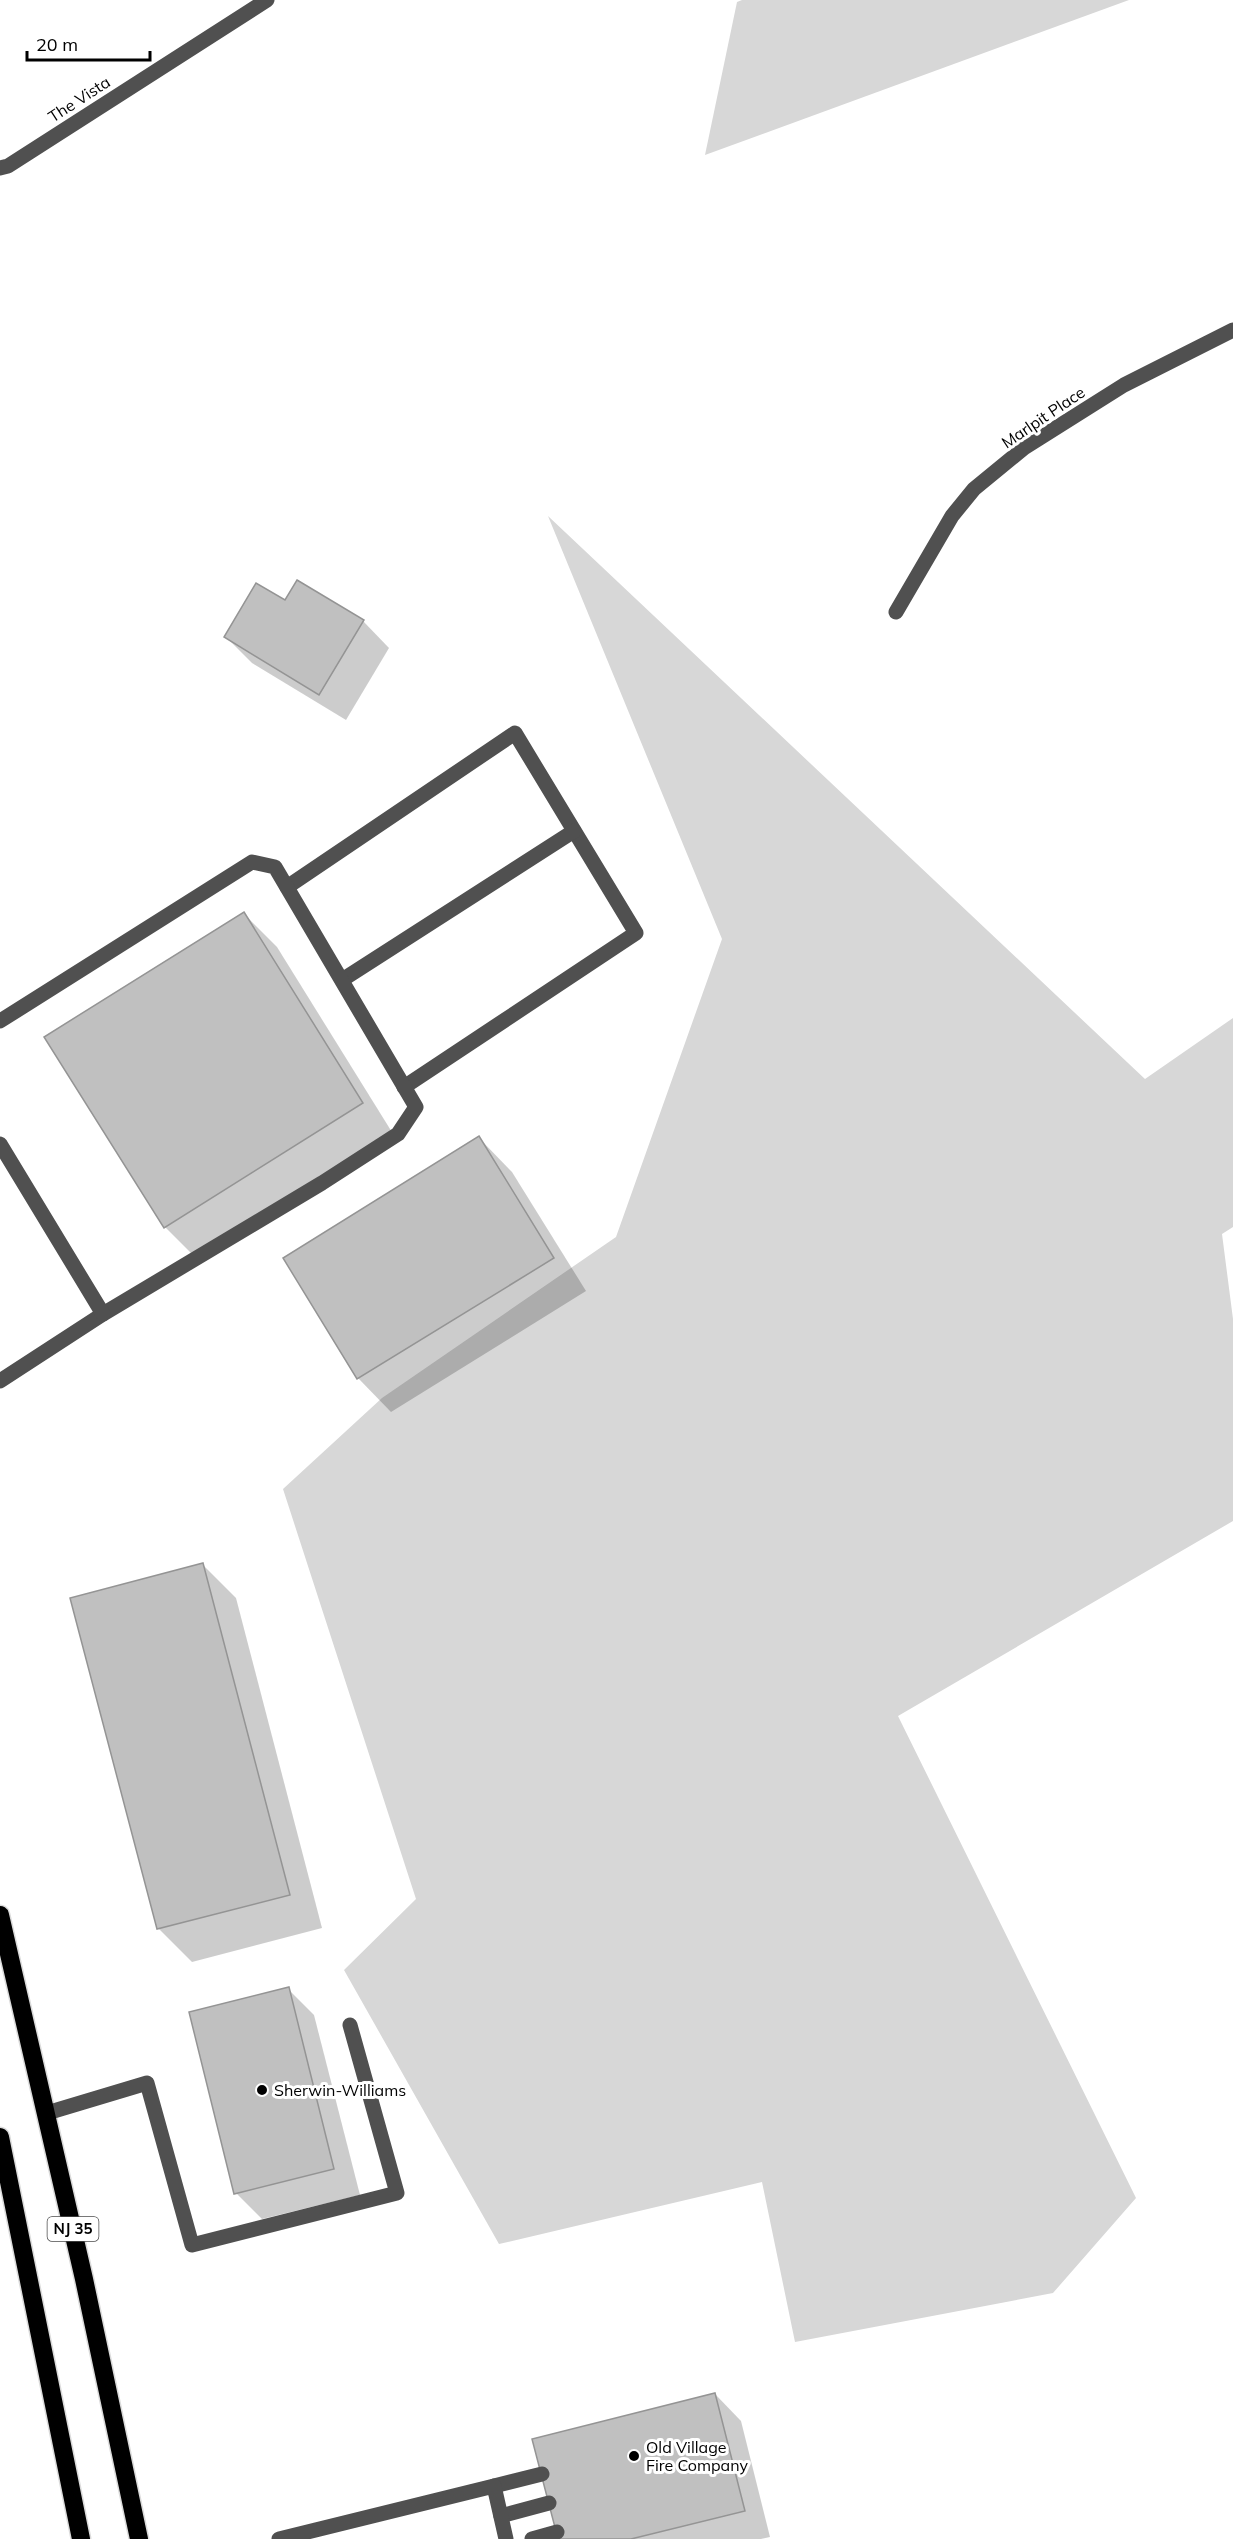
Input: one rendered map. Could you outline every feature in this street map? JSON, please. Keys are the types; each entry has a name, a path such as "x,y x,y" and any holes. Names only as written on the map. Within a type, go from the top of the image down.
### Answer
{"highway":[{"name":"NJ 35","path":"0,1915 47,2113 139,2539"},
{"path":"0,2137 81,2539"}],"street":[{"name":"The Vista","path":"0,168 18,159 267,0"},
{"name":"Marlpit Place","path":"896,612 952,516 974,489 1024,448 1124,385 1233,330"},
{"path":"287,887 515,733 636,933 404,1087"},
{"path":"342,980 574,831"},
{"path":"0,1021 252,862 275,867 416,1107 398,1134 322,1183 103,1314 0,1381"},
{"path":"0,1144 103,1314"},
{"path":"47,2113 147,2083 192,2245 397,2193 350,2025"},
{"path":"279,2539 542,2474"},
{"path":"494,2486 506,2539"},
{"path":"501,2516 549,2504"},
{"path":"532,2539 556,2532"}],"shaded area":[{"path":"742,0 1129,0 705,155 737,2"},
{"path":"548,516 1145,1079 1233,1018 1233,1227 1222,1234 1233,1319 1233,1521 898,1716 1136,2198 1053,2293 795,2342 762,2182 499,2244 344,1970 416,1899 283,1489 382,1398 616,1237 722,939"}],"building":[{"path":"297,580 364,620 319,695 224,637 256,583 285,600"},
{"path":"244,912 363,1103 164,1228 44,1037"},
{"path":"479,1136 554,1258 357,1379 283,1258"},
{"path":"203,1563 290,1895 157,1929 70,1598"},
{"name":"Sherwin-Williams","path":"289,1987 334,2169 234,2194 189,2012"},
{"name":"Old Village Fire Company","path":"715,2393 745,2511 631,2539 558,2539 532,2439"}],"place":[{"name":"Sherwin-Williams","path":"262,2090"},
{"name":"Old Village Fire Company","path":"634,2456"}]}
